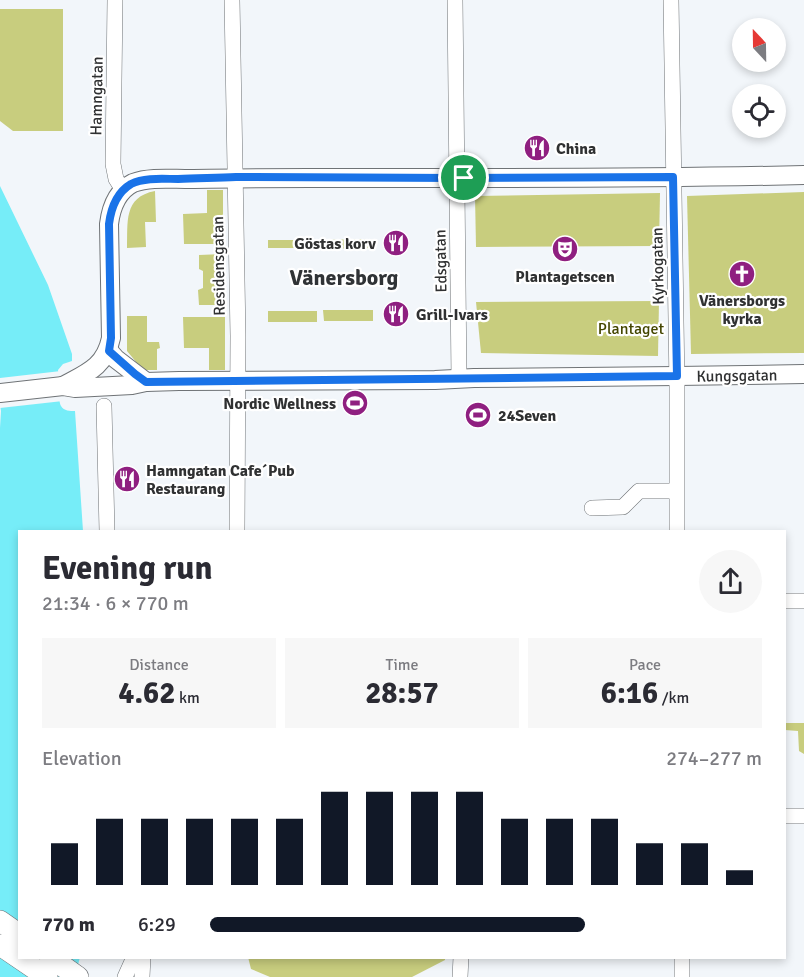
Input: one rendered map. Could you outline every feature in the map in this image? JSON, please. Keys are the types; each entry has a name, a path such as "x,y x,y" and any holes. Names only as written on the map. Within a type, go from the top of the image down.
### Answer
{"main road":[{"path":"0,921 18,934"},
{"path":"0,945 18,957"},
{"path":"21,959 47,977"},
{"path":"53,959 78,977"}],"street":[{"name":"Hamngatan","path":"115,0 114,169 116,179 123,190"},
{"name":"Residensgatan","path":"232,0 236,177 237,530"},
{"name":"Edsgatan","path":"455,0 459,378"},
{"name":"Kyrkogatan","path":"671,0 677,530"},
{"path":"0,393 63,386 89,372 104,359 109,351 111,338 109,224 111,210 123,190 132,184 155,179 236,177 804,175"},
{"path":"109,351 146,382"},
{"name":"Kungsgatan","path":"63,386 75,388 132,385 146,382 237,380 435,380 804,374"},
{"path":"104,406 107,530"},
{"path":"592,508 623,507 639,491 676,491"},
{"path":"786,601 804,601"},
{"path":"786,816 804,816"},
{"path":"125,977 133,959"},
{"path":"142,977 143,959"},
{"path":"460,977 461,959"},
{"path":"682,959 682,977"}],"green space":[{"path":"0,9 63,9 63,131 13,131 0,121"},
{"path":"207,190 223,190 223,244 184,244 183,214 207,213"},
{"path":"155,191 156,222 145,222 146,247 127,248 129,212 132,205 145,194"},
{"path":"804,192 804,353 691,354 687,196"},
{"path":"660,193 659,246 476,247 475,196"},
{"path":"371,239 372,248 323,249 323,240"},
{"path":"268,240 317,240 316,248 268,248"},
{"path":"223,254 224,305 199,305 198,290 203,288 203,271 199,269 199,255"},
{"name":"Plantaget","path":"659,301 658,356 481,353 476,302"},
{"path":"323,310 373,310 373,321 324,321"},
{"path":"268,311 317,311 317,322 268,322"},
{"path":"127,316 147,316 147,342 159,342 157,370 146,370 127,351"},
{"path":"183,317 225,317 225,370 209,370 209,348 184,348"},
{"path":"786,723 804,723 804,754 799,751 798,731 786,730"},
{"path":"248,959 445,959 412,977 270,977 251,969"}],"water":[{"path":"0,186 48,285 72,354 72,361 63,364 58,370 59,394 62,408 75,411 83,530 18,530 18,959 80,959 75,977 0,977"}],"pier":[{"path":"61,371 63,401 0,408 0,378"}],"place":[{"name":"China","path":"537,148"},
{"name":"Göstas korv","path":"396,243"},
{"name":"Plantagetscen","path":"565,249"},
{"name":"Vänersborgs kyrka","path":"742,274"},
{"name":"Grill-Ivars","path":"396,314"},
{"name":"Nordic Wellness","path":"355,403"},
{"name":"24Seven","path":"478,415"},
{"name":"Hamngatan Cafe´Pub Restaurang","path":"127,479"}],"district":[{"name":"Vänersborg","path":"344,277"}],"route":[{"path":"236,177 464,178 673,177 677,376 146,382 109,351 111,338 109,224 111,210 116,199 132,184 155,179 236,177"}]}
